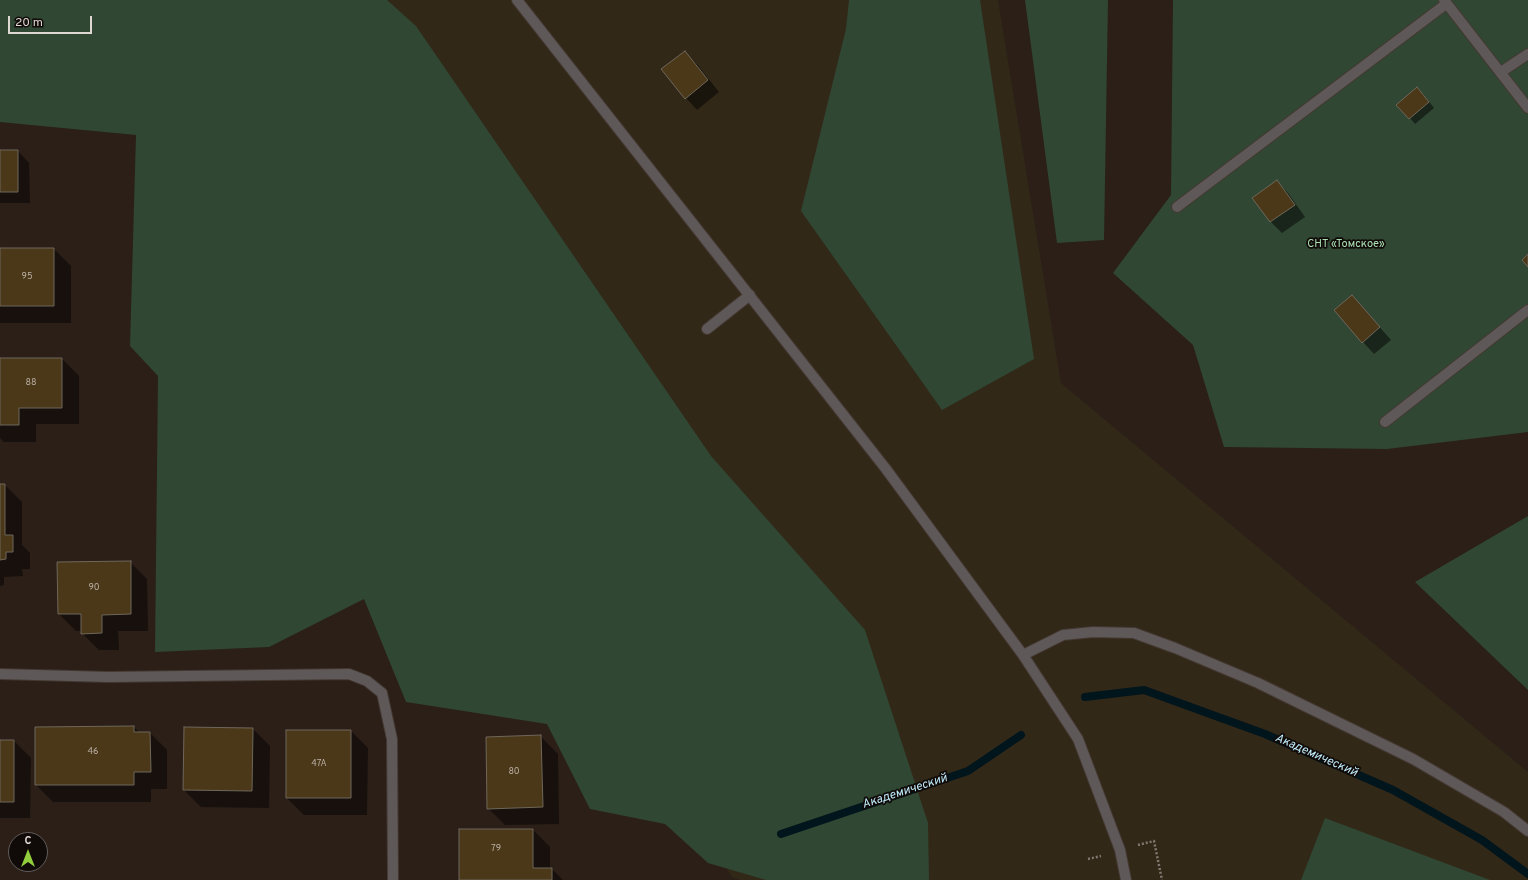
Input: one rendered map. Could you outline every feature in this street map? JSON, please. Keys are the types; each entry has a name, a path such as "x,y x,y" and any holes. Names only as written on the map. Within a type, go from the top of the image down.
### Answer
{"street":[{"path":"517,0 886,469 1023,655 1078,739 1120,850 1126,880"},
{"path":"1177,207 1445,2 1528,108"},
{"path":"1501,72 1528,54"},
{"path":"707,329 750,295"},
{"path":"1385,422 1528,310"},
{"path":"1023,655 1063,635 1093,632 1134,633 1175,648 1258,683 1413,759 1504,812 1528,831"},
{"path":"0,674 108,677 349,674 367,681 382,693 392,739 393,880"}],"shaded area":[{"path":"171,0 998,0 1061,383 1528,772 1528,880 740,880 732,877"}],"green space":[{"path":"0,0 387,0 416,26 711,456 865,630 928,823 929,880 766,880 708,863 665,824 590,809 547,724 406,702 364,599 269,647 155,652 158,376 130,346 136,135 0,122"},
{"path":"849,0 980,0 1034,359 942,410 801,211 846,29"},
{"path":"1025,0 1108,0 1104,240 1057,243"},
{"name":"СНТ «Томское»","path":"1173,0 1528,0 1528,432 1387,449 1224,447 1193,345 1113,273 1171,195"},
{"path":"1528,516 1528,690 1415,582"},
{"path":"1325,818 1490,880 1301,880"}],"building":[{"path":"685,51 708,80 685,99 661,69"},
{"path":"1417,87 1429,102 1409,119 1396,105"},
{"path":"0,150 18,150 18,192 0,192"},
{"path":"1277,180 1295,205 1270,222 1252,198"},
{"path":"0,248 54,248 54,306 0,306"},
{"path":"1528,254 1528,267 1522,260"},
{"path":"1352,295 1380,327 1362,343 1334,310"},
{"path":"0,358 62,358 62,408 19,408 19,425 0,425"},
{"path":"0,484 5,484 5,535 13,535 13,552 6,552 6,559 0,560"},
{"path":"131,561 131,614 102,615 102,633 81,634 81,614 58,614 57,562"},
{"path":"134,726 134,732 150,732 151,772 134,772 134,785 35,785 35,727"},
{"path":"184,727 253,728 252,791 183,790"},
{"path":"286,730 351,730 351,798 286,798"},
{"path":"541,735 543,807 487,809 486,737"},
{"path":"0,740 14,740 14,802 0,802"},
{"path":"459,829 533,829 533,868 552,868 552,880 459,880"}],"waterway":[{"name":"Академический","path":"1085,697 1144,690 1265,734 1393,790 1482,840 1528,874"},
{"name":"Академический","path":"781,834 968,771 1021,735"}]}
